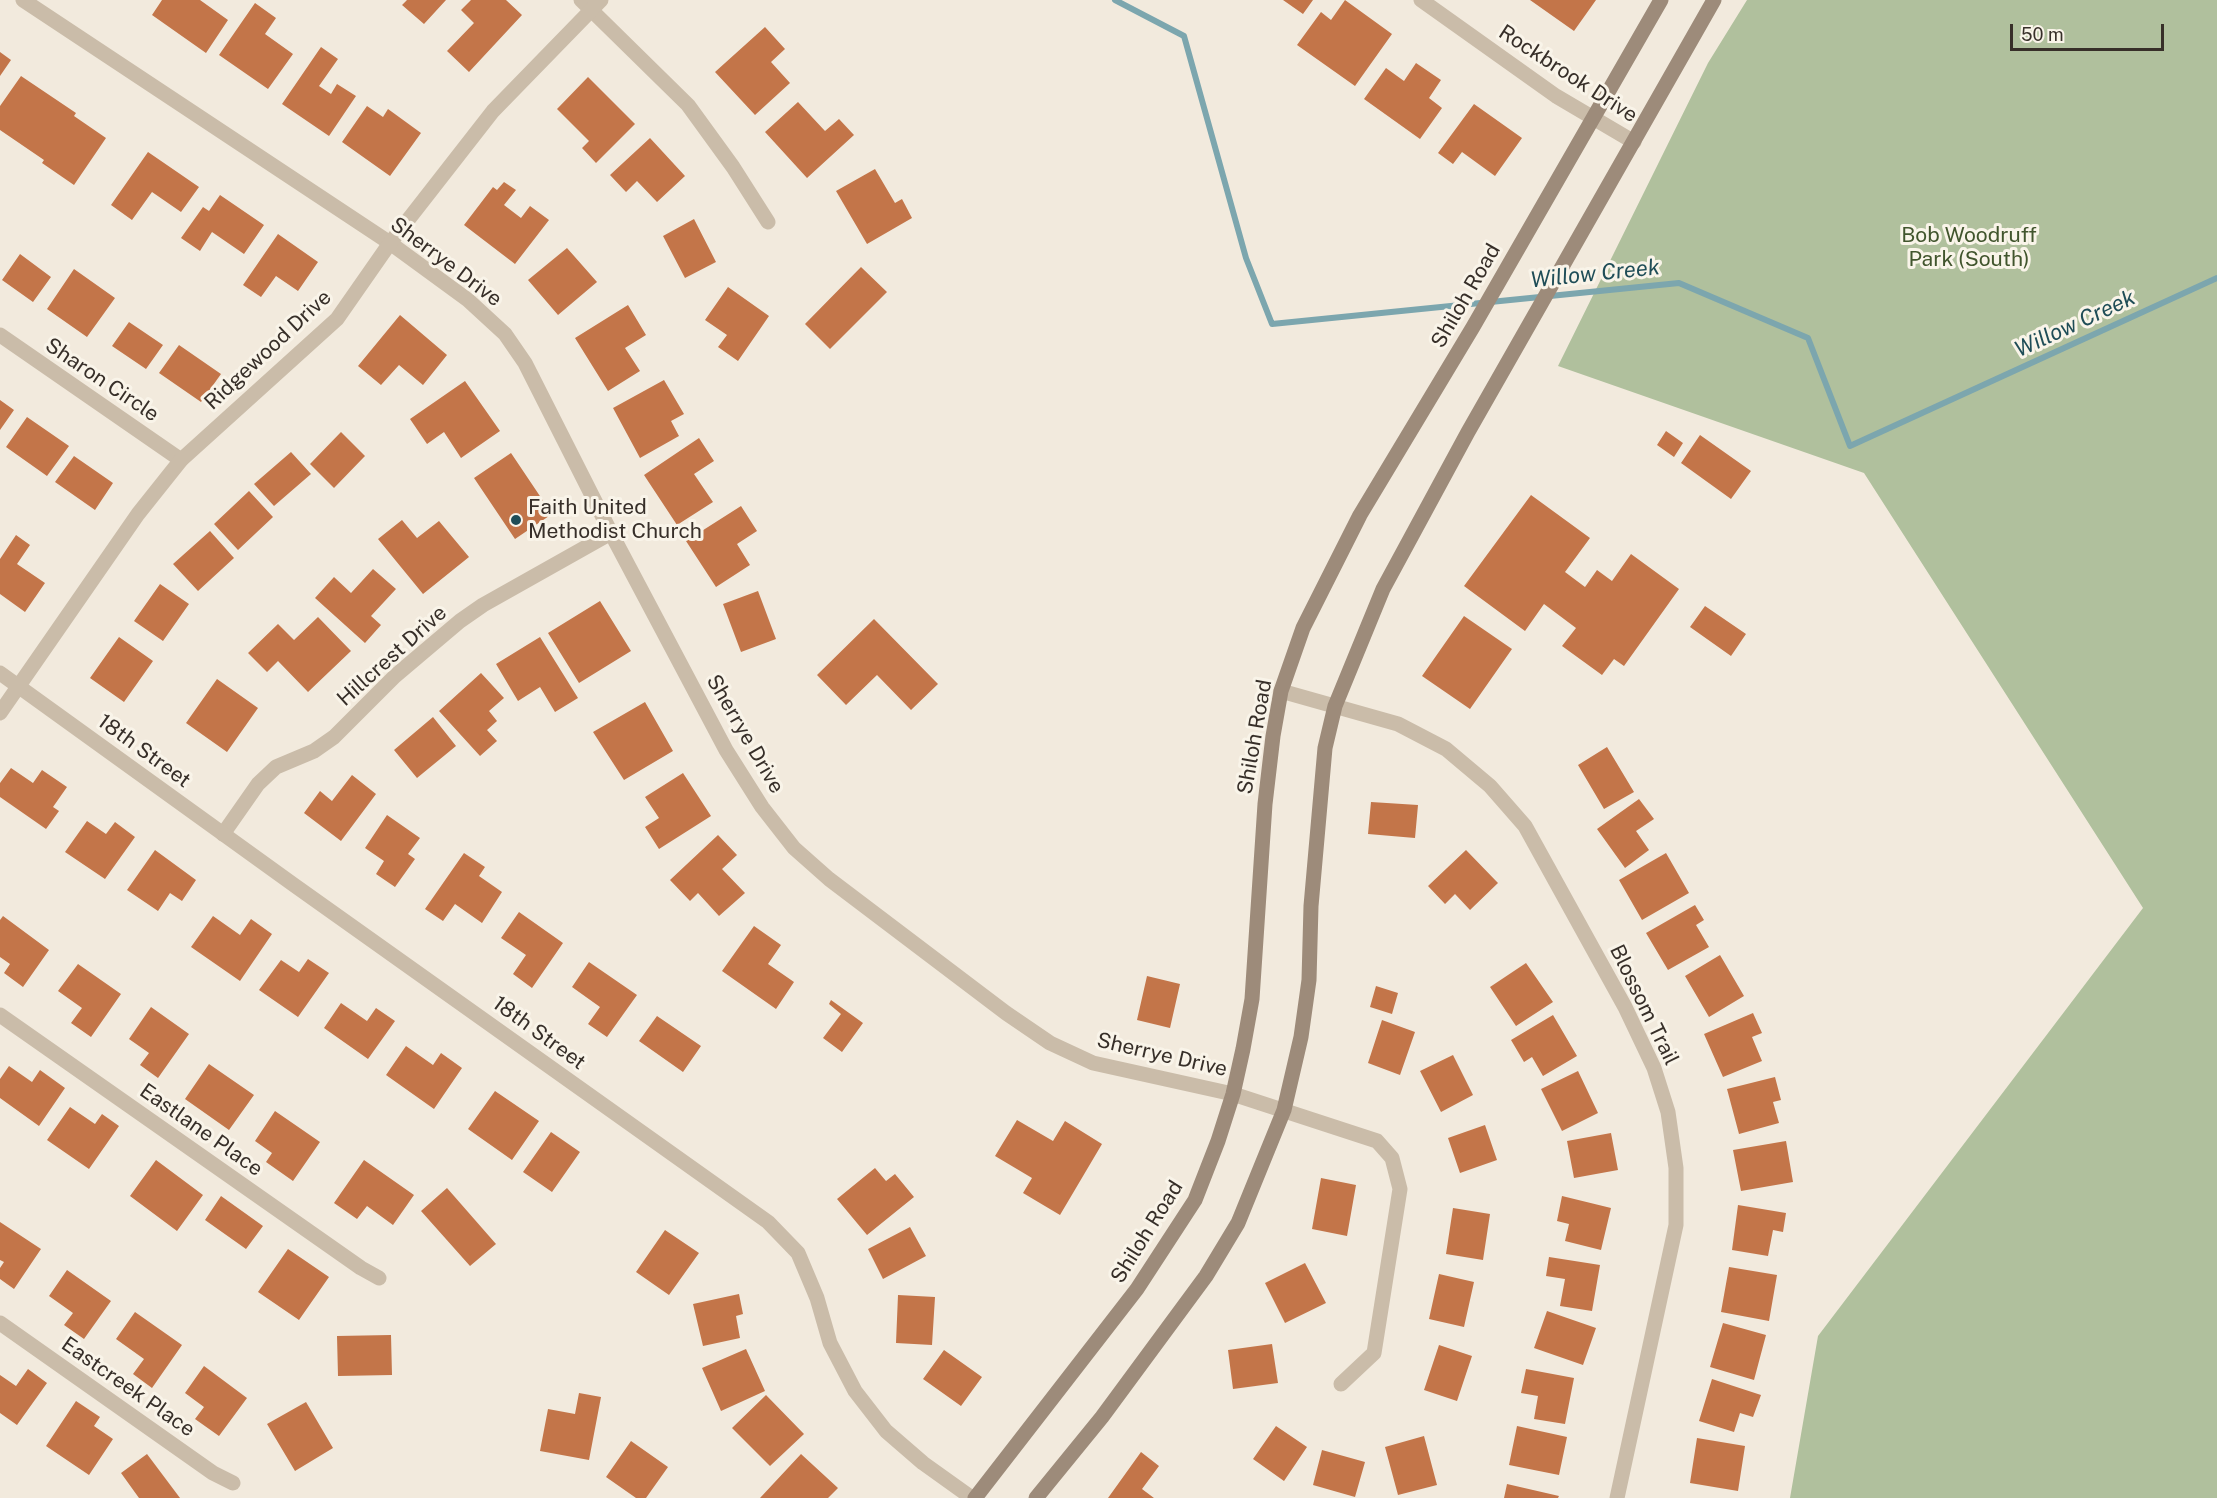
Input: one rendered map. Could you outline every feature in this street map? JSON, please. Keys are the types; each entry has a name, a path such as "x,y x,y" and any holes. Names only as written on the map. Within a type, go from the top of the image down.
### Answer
{"main road":[{"name":"Shiloh Road","path":"974,1498 1137,1289 1196,1200 1233,1094 1252,999 1264,804 1273,736 1281,691 1303,628 1360,515 1456,355 1661,0"},
{"path":"1036,1498 1102,1416 1206,1276 1238,1223 1284,1110 1301,1037 1309,980 1311,906 1324,748 1335,706 1383,589 1497,380 1714,0"}],"street":[{"name":"Sherrye Drive","path":"23,0 390,243 468,300 505,334 525,363 611,533 726,750 762,807 795,849 830,879 1050,1043 1093,1063 1233,1094 1377,1141 1392,1158 1400,1189 1374,1353 1341,1384"},
{"name":"Rockbrook Drive","path":"1421,0 1556,96 1634,142"},
{"name":"Ridgewood Drive","path":"0,713 138,514 181,460 337,319 390,243 493,111 591,3"},
{"path":"591,3 688,105 733,167 768,222"},
{"name":"Sharon Circle","path":"0,335 181,460"},
{"name":"Hillcrest Drive","path":"223,834 258,784 276,767 314,752 334,736 395,676 460,621 483,605 611,533"},
{"name":"18th Street","path":"0,673 768,1222 798,1253 817,1298 830,1343 855,1391 886,1431 923,1462 974,1498"},
{"name":"Blossom Trail","path":"1281,691 1398,724 1446,749 1490,786 1525,826 1625,1007 1653,1068 1668,1112 1676,1168 1676,1225 1617,1498"},
{"name":"Eastlane Place","path":"0,1015 361,1268 379,1278"},
{"name":"Eastcreek Place","path":"0,1323 213,1473 233,1483"}],"green space":[{"name":"Bob Woodruff Park (South)","path":"1747,0 2217,0 2217,1498 1790,1498 1818,1336 2143,908 1864,473 1558,366 1708,63"}],"building":[{"path":"162,0 200,0 228,20 206,53 152,15"},
{"path":"407,0 446,0 424,24 402,5"},
{"path":"471,0 506,0 522,15 469,72 447,51 474,23 461,10"},
{"path":"1283,0 1313,0 1303,14"},
{"path":"1345,0 1392,34 1355,86 1297,45 1321,12 1331,20"},
{"path":"1530,0 1596,0 1574,31"},
{"path":"255,3 276,18 265,34 293,54 268,89 219,55"},
{"path":"765,27 785,49 771,62 790,83 755,115 715,72"},
{"path":"321,47 338,59 319,86 331,94 337,84 356,96 329,136 282,104"},
{"path":"0,52 11,60 0,76"},
{"path":"1416,63 1441,80 1429,98 1442,108 1420,139 1364,99 1386,68 1404,81"},
{"path":"21,76 76,113 74,116 106,138 74,185 42,163 44,160 0,130 0,106"},
{"path":"588,77 635,124 596,163 582,148 589,141 557,109"},
{"path":"798,102 825,131 839,119 854,135 807,178 765,132"},
{"path":"1474,104 1522,138 1495,176 1462,152 1453,164 1438,153"},
{"path":"367,106 383,117 388,109 421,133 390,176 342,142"},
{"path":"650,138 685,176 657,202 637,181 626,192 610,175"},
{"path":"148,152 199,187 181,212 152,192 132,220 111,205"},
{"path":"875,169 895,203 902,199 912,218 867,244 836,191"},
{"path":"504,182 516,190 504,205 521,218 530,206 549,220 515,264 464,225 493,187 497,190"},
{"path":"220,195 264,225 244,254 212,232 200,251 181,238 203,207 209,211"},
{"path":"694,219 716,262 685,278 663,236"},
{"path":"278,234 318,262 298,291 276,276 261,297 243,285"},
{"path":"567,248 597,282 558,315 528,280"},
{"path":"20,254 51,277 33,302 2,280"},
{"path":"861,267 887,292 830,349 805,324"},
{"path":"74,269 115,298 87,337 47,309"},
{"path":"728,287 769,316 738,361 718,347 727,335 705,320"},
{"path":"628,305 646,335 625,348 640,371 608,391 575,338"},
{"path":"400,315 447,355 423,385 399,365 381,385 358,366"},
{"path":"129,322 163,345 146,369 112,346"},
{"path":"179,345 221,374 201,402 159,373"},
{"path":"664,380 684,414 671,421 679,436 640,458 613,408"},
{"path":"465,381 500,431 461,458 444,432 427,444 410,419"},
{"path":"0,400 14,410 0,430"},
{"path":"27,417 69,446 47,476 6,447"},
{"path":"1666,431 1683,443 1674,457 1657,445"},
{"path":"341,432 365,456 334,488 310,464"},
{"path":"1700,435 1751,471 1731,499 1681,463"},
{"path":"699,438 714,461 694,474 713,502 677,525 644,475"},
{"path":"291,452 311,474 274,506 254,484"},
{"path":"511,453 552,514 515,539 474,478"},
{"path":"74,456 113,483 95,510 55,482"},
{"path":"249,491 273,517 238,550 214,524"},
{"path":"1531,495 1590,538 1565,572 1585,587 1597,570 1612,581 1631,554 1679,589 1624,666 1614,659 1602,675 1562,646 1576,628 1544,604 1525,631 1464,586"},
{"path":"741,506 757,531 737,544 750,565 716,587 686,541"},
{"path":"402,520 417,538 439,521 469,557 423,594 378,539"},
{"path":"210,531 234,558 198,591 173,564"},
{"path":"16,535 30,545 17,564 45,583 25,612 0,594 0,559"},
{"path":"373,569 396,589 371,616 381,625 365,643 315,598 334,577 351,593"},
{"path":"160,584 189,604 163,641 134,621"},
{"path":"758,591 776,639 741,652 723,604"},
{"path":"600,601 631,651 579,683 548,633"},
{"path":"1705,606 1746,634 1731,656 1690,627"},
{"path":"1464,616 1512,649 1470,709 1422,676"},
{"path":"318,617 351,651 308,692 278,661 267,672 248,653 278,624 294,640"},
{"path":"874,619 938,684 911,710 877,675 846,705 817,675"},
{"path":"119,637 153,661 124,702 90,678"},
{"path":"540,637 578,698 555,712 540,687 518,701 496,664"},
{"path":"481,673 504,698 489,711 497,721 487,730 497,741 480,756 439,711"},
{"path":"217,679 258,708 227,752 186,723"},
{"path":"645,702 673,751 624,780 593,732"},
{"path":"433,717 456,746 417,778 394,750"},
{"path":"1607,747 1634,792 1604,809 1578,765"},
{"path":"11,768 33,783 42,770 67,787 53,807 59,811 46,829 0,797 0,783"},
{"path":"683,773 711,816 659,849 645,827 659,818 645,797"},
{"path":"352,775 376,794 341,841 304,813 320,791 332,801"},
{"path":"1639,799 1654,819 1636,831 1649,850 1625,868 1597,829"},
{"path":"1371,802 1418,805 1415,838 1368,834"},
{"path":"387,815 420,838 408,854 415,859 395,887 376,874 384,861 365,848"},
{"path":"87,821 106,834 115,822 135,837 105,879 65,852"},
{"path":"718,835 737,855 722,869 745,893 719,916 698,893 690,901 670,880"},
{"path":"155,850 196,880 182,901 170,893 158,911 127,890"},
{"path":"1466,850 1498,883 1470,910 1455,894 1445,904 1428,886"},
{"path":"464,853 485,867 479,876 502,892 482,923 455,904 443,921 425,909"},
{"path":"1666,853 1689,893 1642,920 1619,880"},
{"path":"1695,905 1704,920 1696,925 1709,947 1668,970 1646,933"},
{"path":"519,912 563,943 532,988 513,974 526,955 501,938"},
{"path":"3,916 49,950 23,987 4,973 10,964 0,957 0,920"},
{"path":"213,916 240,935 251,919 272,934 240,981 191,947"},
{"path":"754,926 781,945 768,964 794,982 776,1009 722,971"},
{"path":"1720,955 1744,996 1709,1017 1685,976"},
{"path":"308,959 329,973 298,1017 259,990 281,960 299,972"},
{"path":"589,962 637,995 607,1037 588,1024 600,1007 572,987"},
{"path":"1526,963 1553,1002 1516,1026 1490,987"},
{"path":"78,964 121,994 91,1037 71,1023 82,1008 58,991"},
{"path":"1147,976 1180,984 1170,1028 1137,1020"},
{"path":"1376,986 1398,993 1392,1014 1370,1007"},
{"path":"831,1000 863,1023 842,1052 823,1038 841,1014 829,1004"},
{"path":"341,1003 367,1021 376,1008 395,1021 368,1059 324,1028"},
{"path":"151,1007 189,1034 158,1078 140,1065 149,1053 129,1039"},
{"path":"1753,1013 1762,1033 1752,1037 1762,1061 1723,1077 1704,1034"},
{"path":"1553,1015 1577,1056 1543,1076 1532,1057 1524,1062 1511,1040"},
{"path":"657,1016 701,1046 683,1072 639,1041"},
{"path":"1382,1020 1415,1032 1400,1075 1368,1063"},
{"path":"406,1046 433,1065 441,1053 462,1068 434,1109 386,1075"},
{"path":"1453,1055 1473,1095 1441,1112 1420,1071"},
{"path":"209,1064 254,1095 229,1130 185,1099"},
{"path":"9,1066 32,1082 40,1070 65,1088 39,1126 0,1098 0,1079"},
{"path":"1578,1071 1598,1113 1562,1131 1541,1089"},
{"path":"1775,1077 1781,1100 1773,1102 1779,1123 1739,1134 1727,1089"},
{"path":"495,1091 539,1121 512,1160 468,1129"},
{"path":"70,1107 95,1124 102,1114 119,1126 89,1169 47,1140"},
{"path":"275,1111 320,1142 293,1181 266,1162 272,1153 255,1141"},
{"path":"1017,1120 1053,1141 1065,1121 1102,1144 1060,1215 1023,1193 1032,1178 995,1156"},
{"path":"1485,1125 1497,1160 1460,1173 1448,1138"},
{"path":"551,1132 580,1152 552,1192 523,1172"},
{"path":"1611,1133 1618,1170 1574,1178 1567,1141"},
{"path":"1786,1141 1793,1182 1741,1191 1733,1150"},
{"path":"156,1160 203,1195 177,1231 130,1196"},
{"path":"364,1160 414,1195 393,1225 367,1206 357,1219 334,1203"},
{"path":"875,1168 886,1181 895,1174 914,1197 867,1235 837,1199"},
{"path":"1321,1178 1356,1185 1347,1236 1312,1229"},
{"path":"447,1188 496,1244 470,1266 421,1211"},
{"path":"221,1196 263,1226 246,1249 205,1220"},
{"path":"1562,1196 1611,1208 1601,1250 1565,1241 1569,1224 1557,1221"},
{"path":"1738,1205 1786,1213 1783,1232 1773,1230 1768,1256 1732,1250"},
{"path":"1453,1208 1490,1214 1483,1260 1446,1254"},
{"path":"0,1222 41,1249 14,1289 0,1279 0,1268 4,1262 0,1260"},
{"path":"910,1227 926,1256 883,1279 868,1249"},
{"path":"665,1230 699,1253 669,1295 636,1272"},
{"path":"288,1249 329,1277 299,1320 258,1292"},
{"path":"1549,1257 1600,1265 1592,1311 1560,1306 1565,1279 1546,1276"},
{"path":"1305,1263 1326,1303 1285,1323 1265,1283"},
{"path":"1729,1267 1777,1275 1769,1321 1721,1312"},
{"path":"67,1270 111,1301 84,1339 64,1325 73,1313 49,1296"},
{"path":"1439,1274 1474,1282 1464,1327 1429,1319"},
{"path":"739,1294 743,1314 736,1316 740,1338 703,1346 693,1304"},
{"path":"898,1295 935,1297 932,1345 896,1343"},
{"path":"1547,1311 1596,1328 1583,1365 1534,1348"},
{"path":"135,1312 182,1345 152,1388 133,1374 144,1359 116,1339"},
{"path":"1723,1323 1766,1335 1754,1380 1710,1367"},
{"path":"391,1335 392,1375 338,1376 337,1336"},
{"path":"1272,1344 1278,1383 1233,1389 1228,1350"},
{"path":"1439,1345 1472,1356 1457,1401 1424,1390"},
{"path":"746,1349 765,1391 721,1411 702,1368"},
{"path":"944,1350 982,1377 961,1406 923,1379"},
{"path":"204,1366 247,1398 219,1436 195,1419 204,1407 185,1393"},
{"path":"28,1369 47,1383 17,1425 0,1413 0,1375 16,1386"},
{"path":"1526,1369 1574,1378 1565,1424 1534,1419 1538,1396 1521,1393"},
{"path":"1712,1379 1761,1395 1753,1417 1740,1413 1734,1432 1699,1421"},
{"path":"579,1393 601,1397 589,1460 540,1451 548,1409 575,1414"},
{"path":"766,1395 804,1434 770,1466 732,1428"},
{"path":"76,1401 100,1417 94,1426 113,1439 89,1475 46,1446"},
{"path":"306,1402 333,1448 295,1471 267,1424"},
{"path":"1276,1426 1307,1447 1284,1481 1253,1459"},
{"path":"1517,1426 1567,1437 1559,1475 1509,1465"},
{"path":"1424,1436 1437,1485 1398,1495 1385,1447"},
{"path":"1697,1438 1745,1446 1738,1491 1690,1483"},
{"path":"631,1441 668,1467 646,1498 636,1498 606,1477"},
{"path":"1322,1450 1365,1462 1355,1497 1313,1485"},
{"path":"1141,1452 1159,1466 1142,1489 1154,1498 1108,1498"},
{"path":"147,1454 180,1498 139,1498 121,1473"},
{"path":"801,1454 838,1488 828,1498 760,1498"},
{"path":"1507,1484 1559,1496 1558,1498 1504,1498"}],"waterway":[{"name":"Willow Creek","path":"1115,0 1184,36 1246,258 1272,324 1679,283 1808,338 1850,446 2217,278"}],"place":[{"name":"Faith United Methodist Church","path":"516,520"}]}
